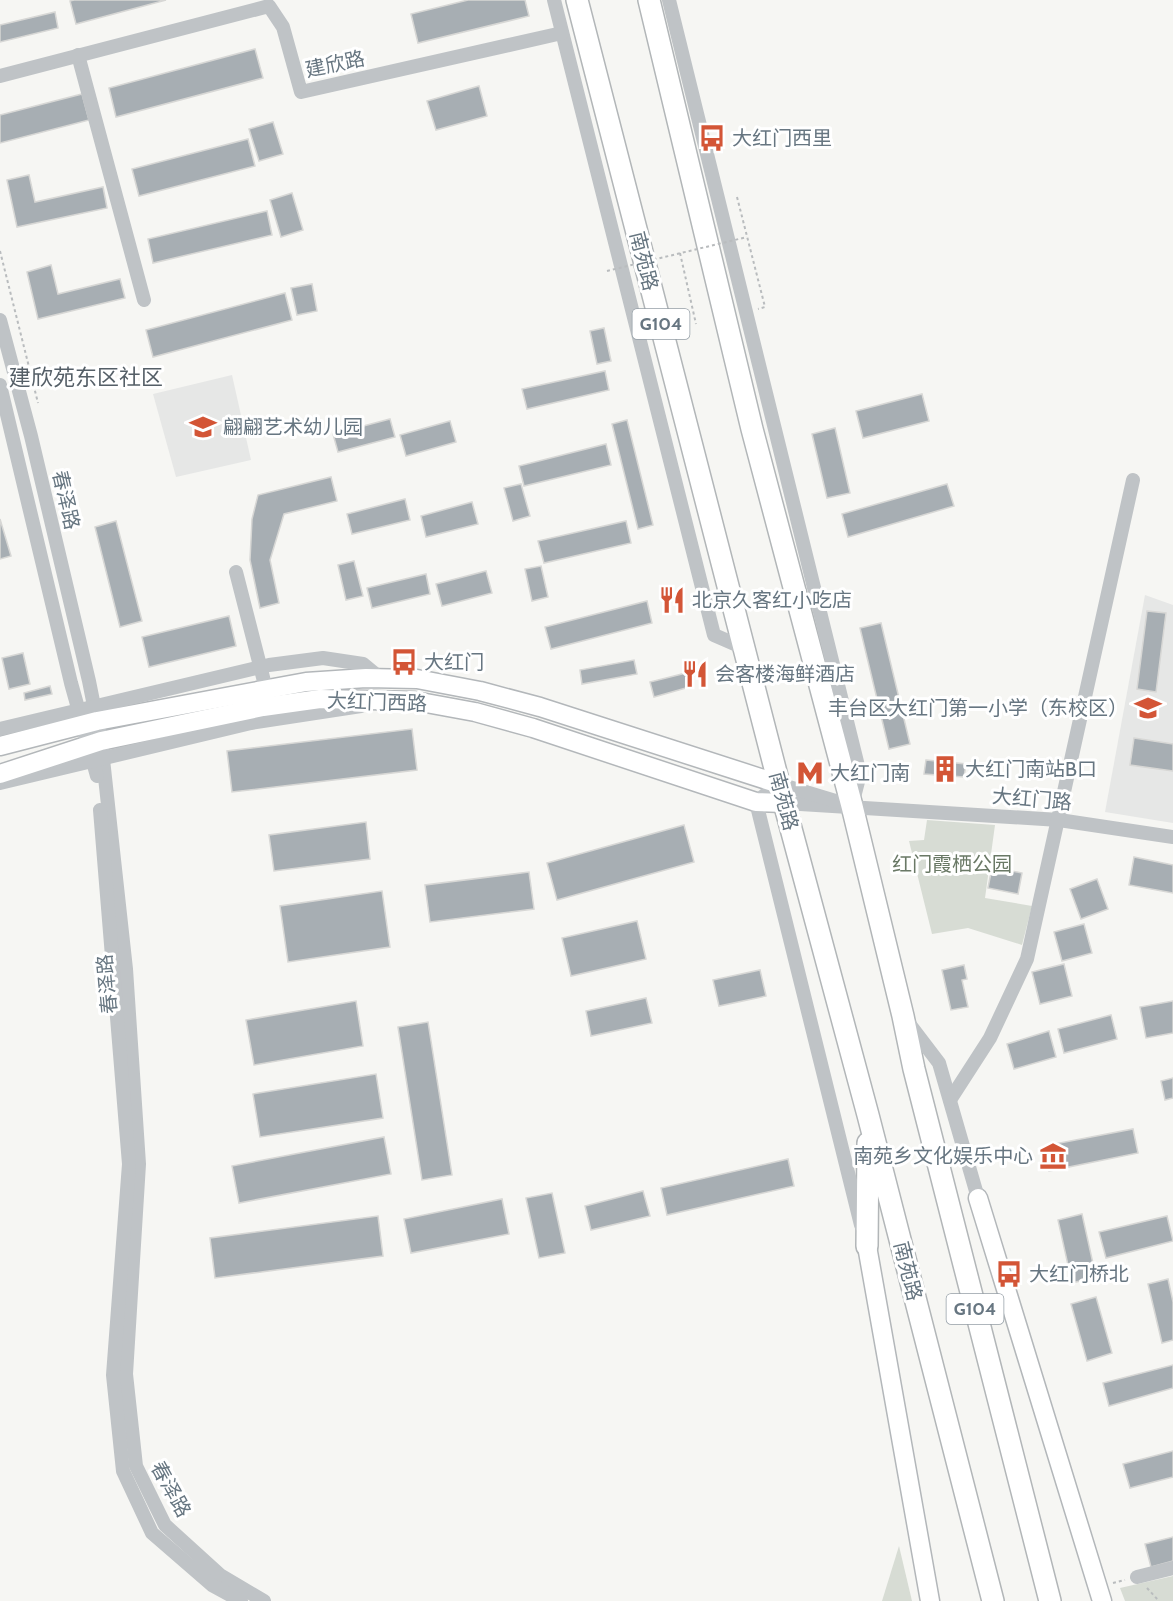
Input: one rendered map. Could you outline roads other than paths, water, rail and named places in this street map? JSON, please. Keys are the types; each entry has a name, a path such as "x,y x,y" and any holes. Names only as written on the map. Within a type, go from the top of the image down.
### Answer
{"highway":[{"name":"南苑路","path":"577,0 781,793 868,1115 993,1601"},
{"name":"G104","path":"649,0 752,429 852,806 917,1081 1050,1601"},
{"path":"867,1246 868,1115"}],"main road":[{"name":"大红门西路","path":"0,746 88,716 306,682 380,678 417,679 480,691 551,711 781,793"},
{"name":"大红门西路","path":"0,774 263,708 320,699 398,700 475,712 533,728 756,802 781,793"},
{"path":"978,1198 1102,1601"},
{"path":"867,1246 930,1601"}],"street":[{"path":"554,0 714,635 744,648"},
{"path":"669,0 860,774 852,806"},
{"name":"建欣路","path":"0,76 269,6 283,27 301,92 562,33"},
{"path":"78,56 144,300"},
{"name":"春泽路","path":"0,320 31,436 88,716"},
{"path":"752,429 755,353"},
{"name":"春泽路","path":"0,385 97,751 126,969 139,1164 126,1374 136,1466 165,1525 220,1575 264,1601"},
{"path":"950,1100 990,1038 1027,959 1133,480"},
{"path":"236,572 266,689"},
{"path":"0,729 88,716 259,667 323,658 363,664 380,678"},
{"path":"0,783 97,751"},
{"name":"春泽路","path":"97,751 129,1164 113,1375 123,1471 152,1533 212,1585 241,1601"},
{"path":"781,793 852,806"},
{"path":"781,793 852,806"},
{"path":"756,802 867,1246"},
{"name":"大红门路","path":"852,806 1059,820 1173,837"},
{"path":"903,1016 939,1063 978,1198"},
{"path":"1137,1577 1173,1568"}],"place":[{"name":"大红门西里","path":"712,138"},
{"name":"翩翩艺术幼儿园","path":"203,427"},
{"name":"北京久客红小吃店","path":"672,600"},
{"name":"大红门","path":"404,662"},
{"name":"会客楼海鲜酒店","path":"695,674"},
{"name":"丰台区大红门第一小学（东校区）","path":"1148,708"},
{"name":"大红门南站B口","path":"945,769"},
{"name":"大红门南","path":"810,773"},
{"name":"南苑乡文化娱乐中心","path":"1053,1156"},
{"name":"大红门桥北","path":"1009,1274"}],"district":[{"name":"建欣苑东区社区","path":"86,377"}],"park label":[{"name":"红门霞栖公园","path":"952,864"}]}
